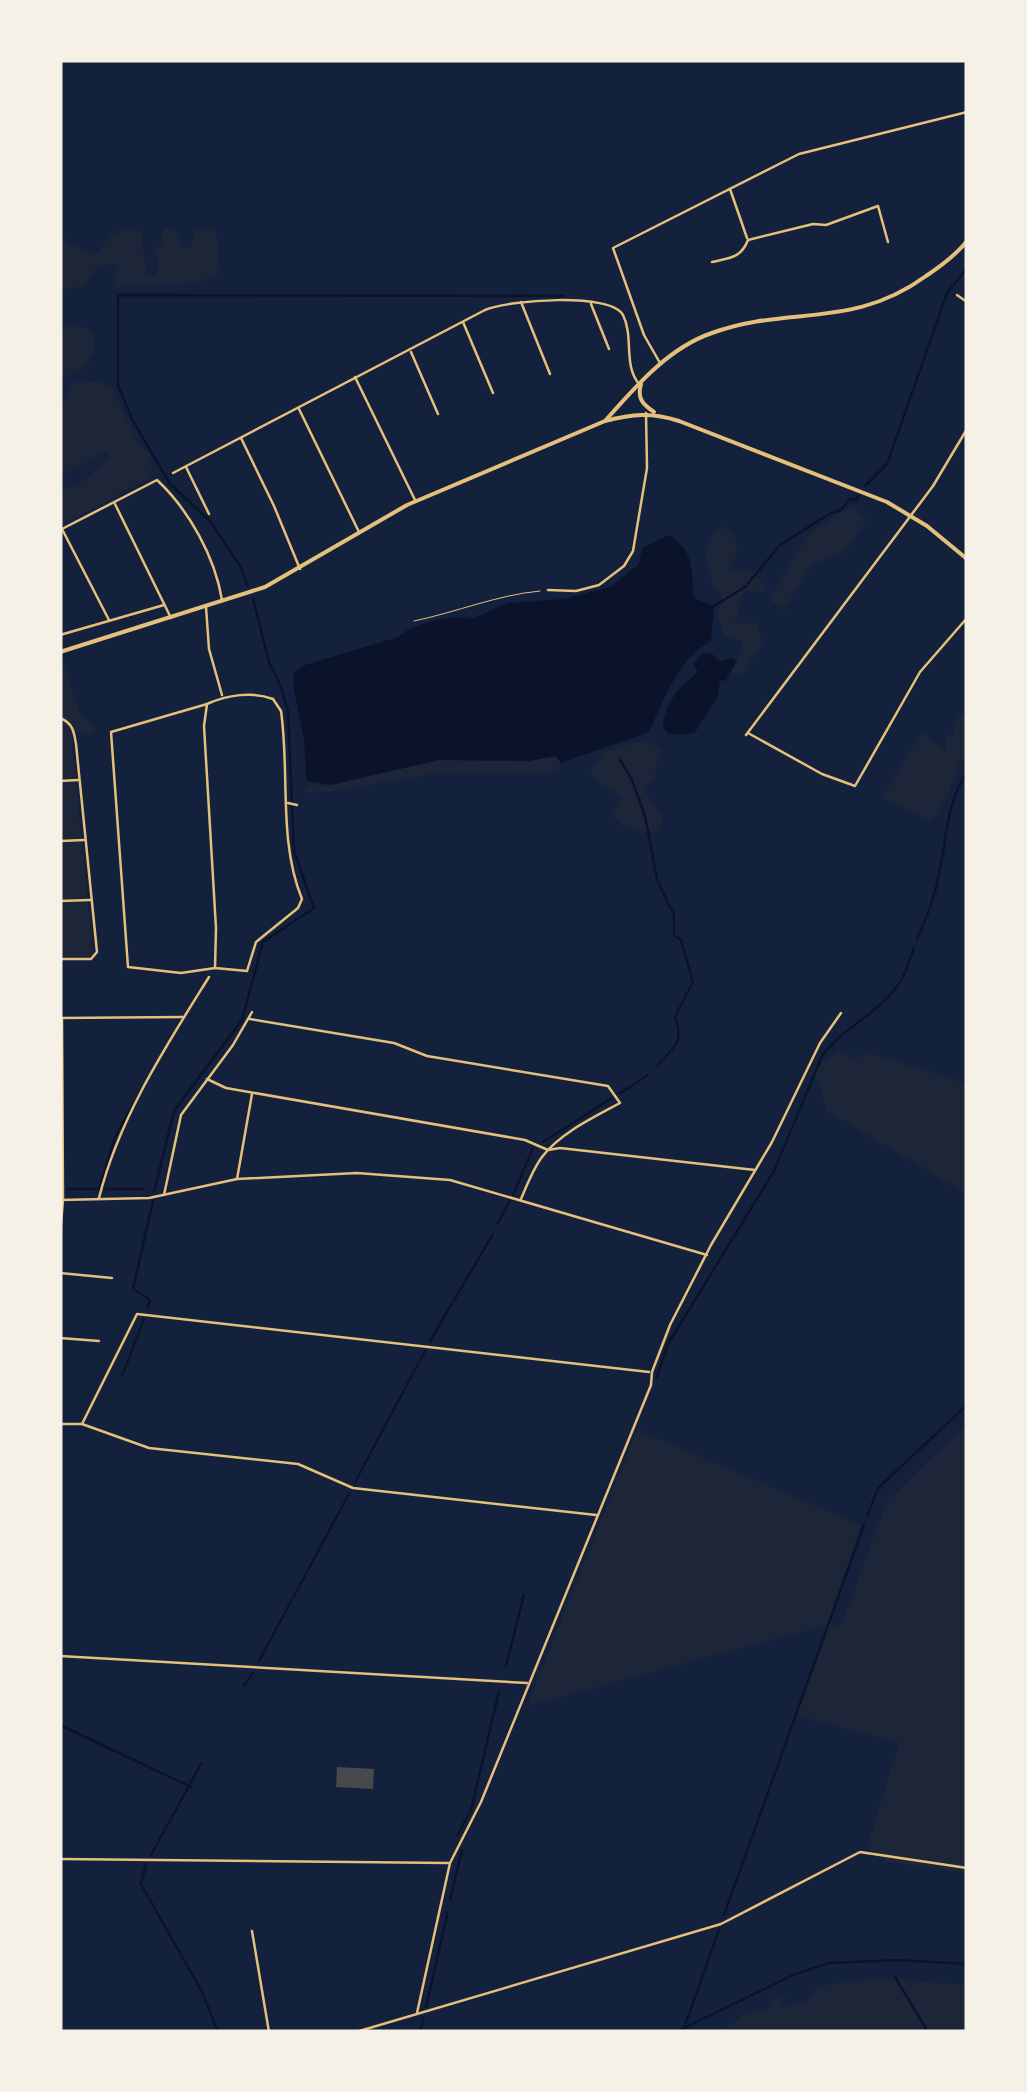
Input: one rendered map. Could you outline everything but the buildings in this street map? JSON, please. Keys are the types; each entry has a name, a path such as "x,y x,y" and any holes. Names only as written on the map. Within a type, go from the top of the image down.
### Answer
{"main road":[{"path":"605,421 660,364 689,343 738,325 853,312 884,302 924,278 967,241"},
{"path":"640,383 644,405 658,414 841,482 910,515 967,559"},
{"path":"60,652 265,587 416,501 605,421 658,414"}],"street":[{"path":"660,364 644,335 613,248 778,162 967,112"},
{"path":"712,262 736,257 744,252 748,240 730,188"},
{"path":"748,240 813,224 826,225 878,206 888,242"},
{"path":"957,295 967,302"},
{"path":"521,302 550,374"},
{"path":"590,302 609,349"},
{"path":"173,473 496,305 610,304 623,316 631,350 631,371 640,383"},
{"path":"463,322 493,393"},
{"path":"410,349 438,414"},
{"path":"355,378 416,501"},
{"path":"298,408 360,533"},
{"path":"548,590 576,591 599,585 624,566 633,551 647,468 646,413"},
{"path":"967,429 933,486 747,734 822,774 855,786 920,672 967,618"},
{"path":"240,438 300,569"},
{"path":"186,466 209,514"},
{"path":"110,621 61,530 158,480 183,506 217,577 222,602"},
{"path":"114,502 171,618"},
{"path":"60,636 165,604"},
{"path":"206,608 209,649 222,696"},
{"path":"222,696 266,696 273,698 281,712 288,845 302,900 298,908 256,942 247,971 216,968 181,973 128,966 111,732 222,696"},
{"path":"207,704 204,726 216,968"},
{"path":"60,718 73,728 96,957 60,960"},
{"path":"60,781 80,780"},
{"path":"287,803 297,805"},
{"path":"60,841 86,840"},
{"path":"60,900 92,900"},
{"path":"98,1200 110,1155 209,977"},
{"path":"164,1195 181,1115 252,1012"},
{"path":"417,2013 450,1862 481,1802 651,1385 670,1325 772,1142 820,1044 841,1013"},
{"path":"60,1236 61,1018 184,1017"},
{"path":"250,1019 394,1043 427,1056 608,1086 620,1103 548,1150 520,1200"},
{"path":"207,1079 226,1088 524,1140 548,1150 560,1148 755,1170"},
{"path":"237,1179 252,1092"},
{"path":"62,1200 164,1195 237,1179 357,1172 450,1180 708,1256"},
{"path":"60,1273 112,1278"},
{"path":"82,1424 137,1314 652,1372"},
{"path":"60,1338 99,1341"},
{"path":"60,1424 82,1424 150,1448 298,1464 353,1488 596,1515"},
{"path":"60,1656 529,1683"},
{"path":"356,2032 721,1924 860,1852 967,1868"},
{"path":"60,1859 450,1862"},
{"path":"252,1931 269,2032"}],"path":[{"path":"414,621 480,606 505,596 548,590"}],"shaded area":[{"path":"163,226 174,229 186,249 192,245 195,229 216,232 220,272 195,282 116,289 114,277 119,269 114,263 95,269 84,287 60,289 60,236 84,252 97,253 115,233 141,231 146,275 156,275 155,251 162,243"},
{"path":"74,323 92,331 95,351 84,367 60,380 60,332"},
{"path":"77,381 111,386 140,447 150,456 152,468 150,478 60,526 60,490 77,486 110,458 108,451 60,473 61,412"},
{"path":"851,506 867,520 843,552 811,566 784,610 769,599 808,535"},
{"path":"721,527 733,532 736,543 736,555 729,569 752,572 767,589 744,591 741,598 734,619 741,624 757,623 763,642 743,673 737,675 731,671 742,642 725,636 717,615 723,595 711,583 704,555 713,534"},
{"path":"669,535 688,555 694,598 714,606 711,641 681,668 649,732 561,763 556,756 529,761 439,760 330,785 306,781 304,739 293,684 294,673 302,666 398,637 434,620 472,619 508,603 563,599 610,587 638,565 643,547"},
{"path":"711,653 720,661 737,660 726,680 720,681 718,696 694,734 669,734 663,728 670,703 698,672 693,665 701,654"},
{"path":"60,662 66,668 79,712 96,730 89,735 71,732 93,956 60,957"},
{"path":"967,713 967,760 959,763 949,794 932,822 882,797 922,732 945,751 946,737 953,734 958,715"},
{"path":"642,740 662,748 655,767 656,780 644,786 662,816 659,831 633,830 622,824 612,815 622,798 592,777 591,769 604,752"},
{"path":"556,756 560,768 547,773 440,773 327,792 304,790 309,784 330,785 439,760 529,761"},
{"path":"839,1051 856,1059 867,1052 967,1084 967,1194 827,1111 819,1083 808,1073"},
{"path":"967,1424 967,1873 888,1862 867,1848 899,1743 796,1715 827,1625 527,1706 637,1430 861,1525 828,1624 841,1626 887,1501"},
{"path":"876,1978 967,1985 967,2032 721,2032 746,2013 773,2007 770,2000 786,1995 781,2005 807,2002 819,1986"}],"waterway":[{"path":"865,486 887,464 947,293 967,268"},
{"path":"248,586 239,564 209,520 170,484 133,421 118,385 118,295 564,296"},
{"path":"714,606 745,587 780,545 841,510 859,495"},
{"path":"154,1192 174,1111 242,1020 263,942 314,908 294,851 288,712 269,662 253,599"},
{"path":"620,760 645,816 657,880 674,915 674,935 681,940 693,982 675,1017 679,1033 676,1044 657,1066"},
{"path":"917,939 936,887 951,810 967,772"},
{"path":"657,1377 668,1344 774,1171 822,1056 890,995 914,948"},
{"path":"619,1094 648,1075"},
{"path":"67,1189 99,1189 115,1137 140,1092"},
{"path":"543,1142 612,1098"},
{"path":"513,1195 533,1148"},
{"path":"106,1189 144,1189"},
{"path":"147,1309 150,1300 133,1289 153,1201"},
{"path":"497,1224 510,1201"},
{"path":"430,1341 493,1234"},
{"path":"122,1376 144,1319"},
{"path":"355,1482 425,1351"},
{"path":"867,1517 878,1488 967,1405"},
{"path":"259,1661 349,1494"},
{"path":"724,1915 864,1525"},
{"path":"506,1666 524,1595"},
{"path":"244,1686 253,1673"},
{"path":"457,1836 471,1810 499,1691"},
{"path":"60,1725 191,1787"},
{"path":"151,1855 201,1764"},
{"path":"450,1900 462,1850"},
{"path":"146,1864 141,1884 202,1992 218,2032"},
{"path":"426,2007 448,1911"},
{"path":"684,2028 719,1930"},
{"path":"676,2032 795,1974 829,1963 897,1960 967,1964"},
{"path":"895,1977 928,2032"},
{"path":"420,2032 423,2018"}]}
